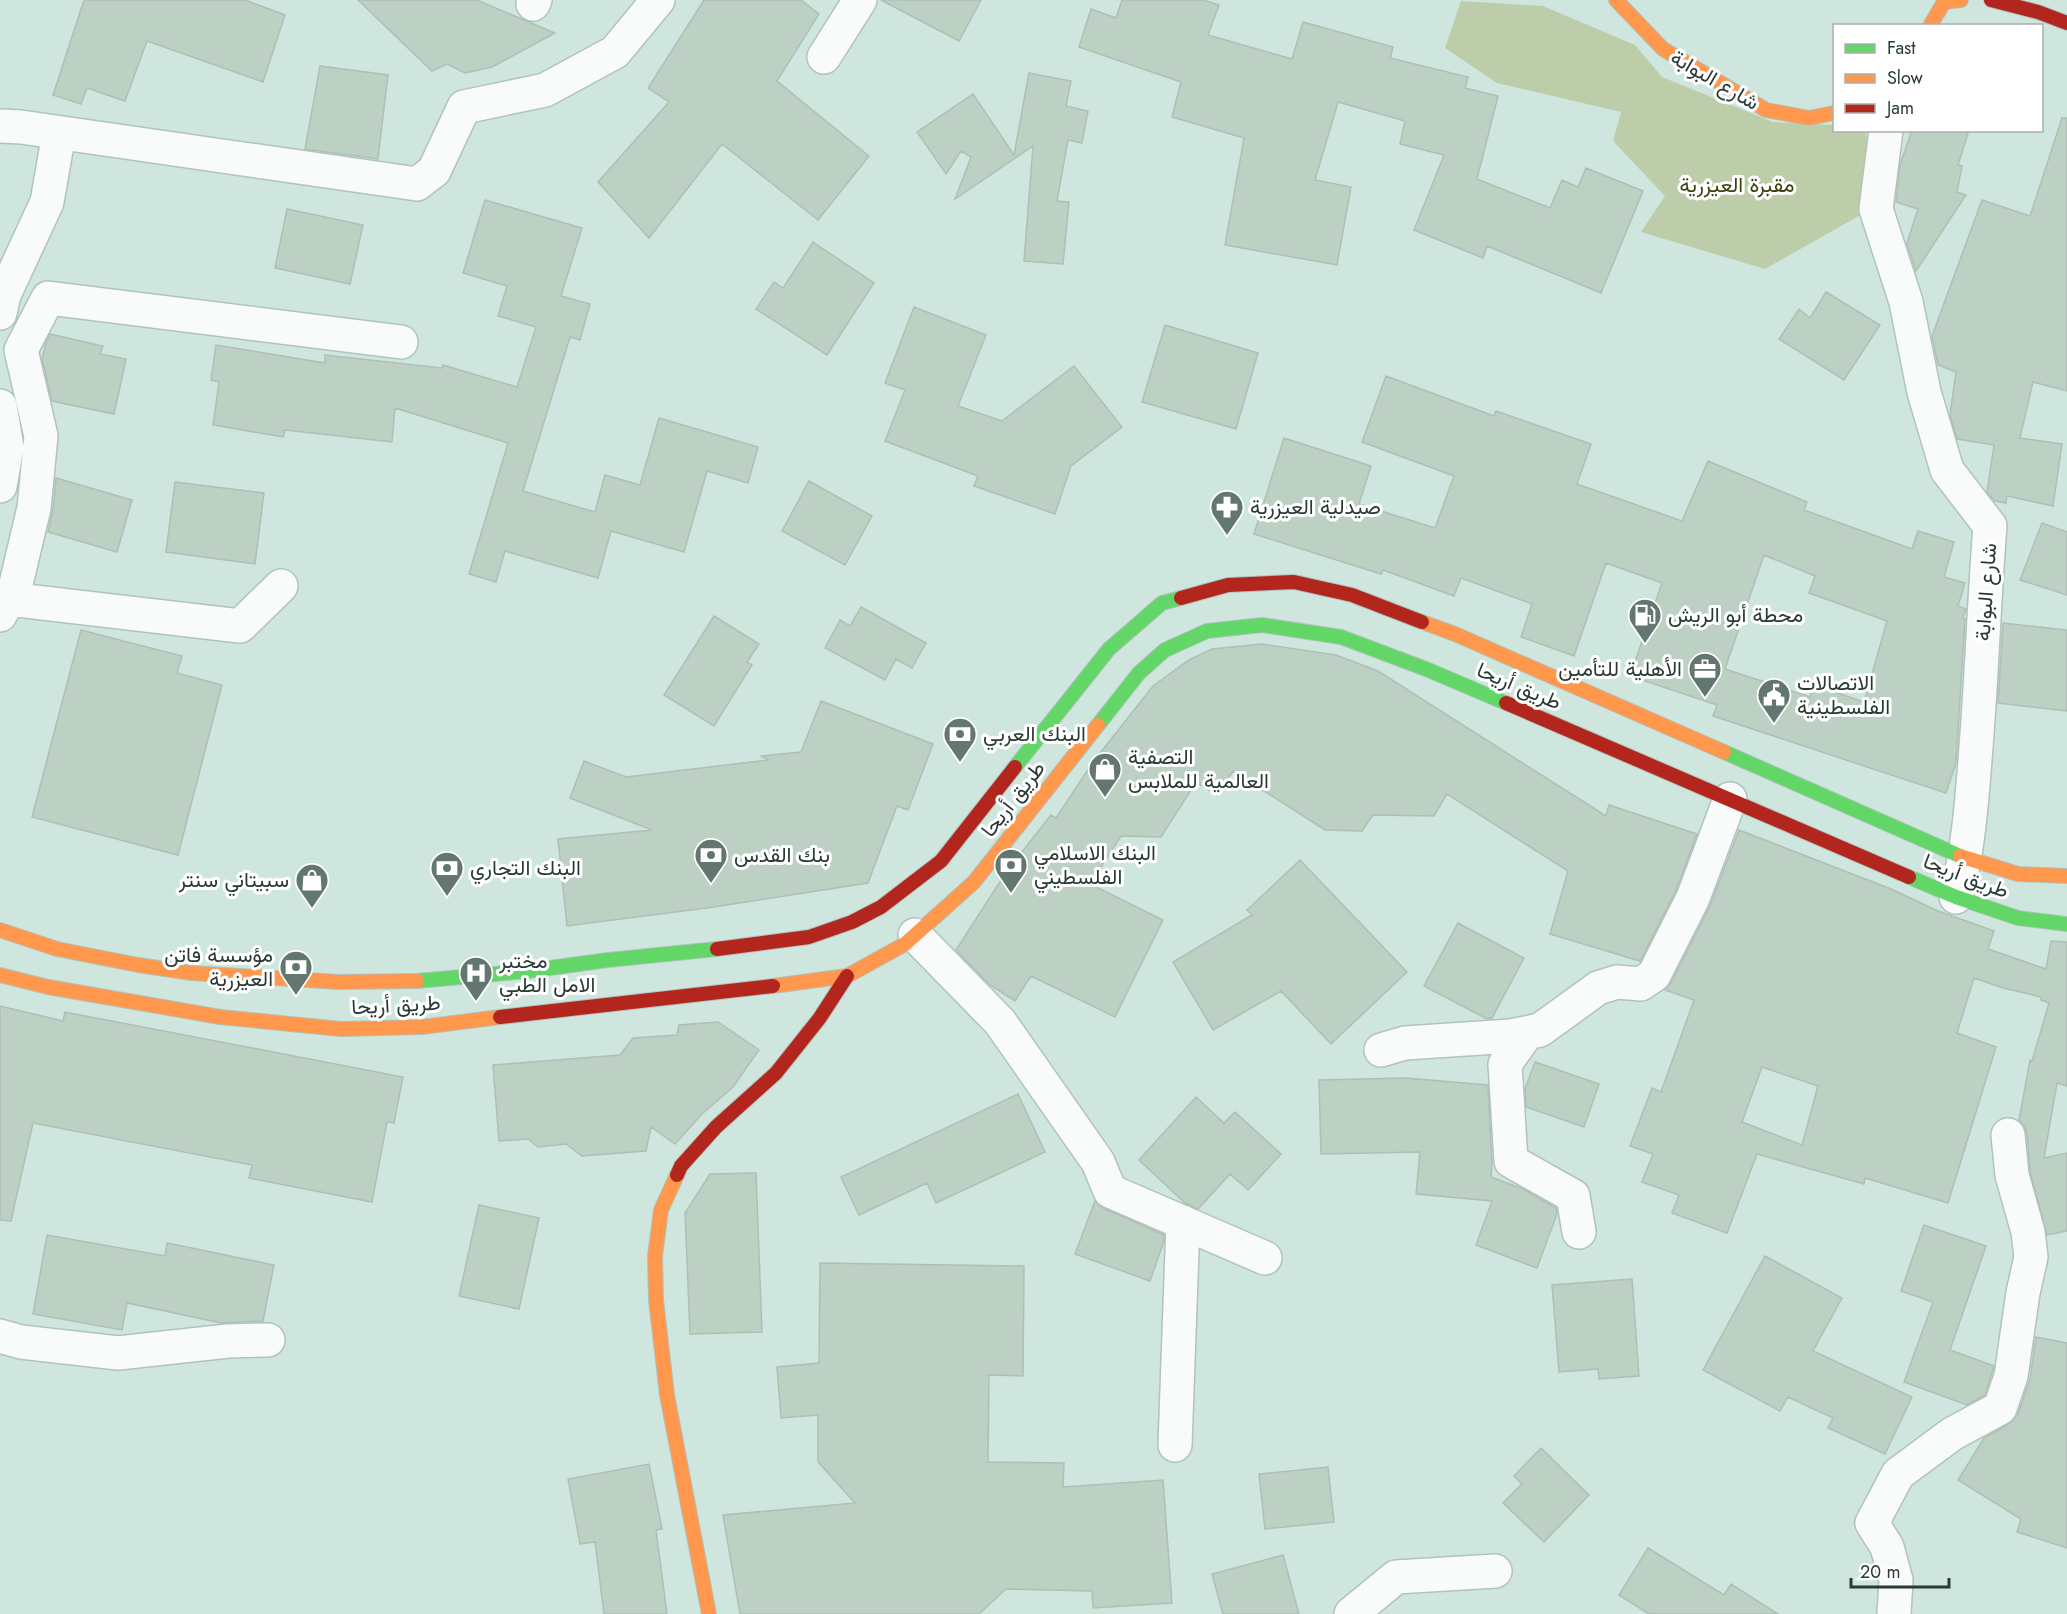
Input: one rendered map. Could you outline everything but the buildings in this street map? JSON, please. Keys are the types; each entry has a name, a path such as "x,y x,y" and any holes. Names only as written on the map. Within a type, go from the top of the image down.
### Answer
{"main road":[{"name":"شارع البوابة","path":"1616,0 1663,49 1766,110 1809,118 1833,113"},
{"path":"1931,24 1944,2 1961,0"},
{"path":"1991,0 2038,12 2067,23"},
{"name":"طريق أريحا","path":"0,930 56,953 192,973 339,982 404,982 528,971 608,960 762,949 809,938 852,922 881,907 941,861 1109,649 1161,603 1228,585 1294,582 1352,595 1455,634 1966,859 2018,874 2067,876"},
{"name":"طريق أريحا","path":"0,975 220,1017 341,1029 422,1027 767,982 847,976 905,944 974,882 1139,673 1165,650 1207,631 1262,625 1341,637 1425,669 1956,897 2018,918 2067,924"},
{"path":"709,1614 667,1395 657,1312 655,1256 661,1210 681,1166 716,1127 776,1073 819,1019 847,976"}],"street":[{"path":"0,126 417,184 434,171 464,107 545,90 615,52 658,0"},
{"path":"824,57 860,0"},
{"name":"شارع البوابة","path":"1886,132 1876,209 1906,302 1924,392 1947,470 1990,526 1981,688 1966,859 1956,897"},
{"path":"1,301 47,202 59,133"},
{"path":"281,586 240,626 4,607 15,588 34,507 41,436 21,350 48,298 401,342"},
{"path":"0,406 7,447 0,486"},
{"path":"1381,1050 1405,1043 1511,1036 1540,1030 1598,988 1617,982 1641,984 1654,975 1694,898 1730,799"},
{"path":"915,934 1000,1022 1098,1162 1110,1191 1265,1258"},
{"path":"1527,1033 1505,1064 1511,1161 1573,1196 1579,1232"},
{"path":"1894,1614 1896,1580 1887,1547 1872,1523 1898,1474 1952,1434 2000,1408 2012,1376 2023,1293 2031,1257 2028,1232 2012,1175 2008,1136"},
{"path":"1174,1445 1183,1222"},
{"path":"0,1336 21,1342 118,1353 228,1341 267,1340"},
{"path":"1351,1614 1396,1577 1495,1571"}],"green space":[{"name":"مقبرة العيزرية","path":"1461,1 1543,6 1635,45 1662,77 1773,122 1833,125 1833,132 1865,132 1874,160 1864,213 1765,269 1641,232 1665,196 1613,141 1621,112 1497,83 1445,48"}],"traffic: fast":[{"path":"1015,767 1109,649 1162,603 1181,598"},
{"path":"1098,725 1139,673 1165,650 1207,631 1262,625 1341,637 1426,669 1506,703"},
{"path":"1724,752 1960,856"},
{"path":"1909,877 1956,897 2018,918 2067,924"},
{"path":"417,981 528,971 717,949"}],"traffic: slow":[{"path":"1616,0 1663,49 1766,110 1809,118 1833,113"},
{"path":"1931,24 1944,2 1961,0"},
{"path":"1422,622 1455,634 1724,752"},
{"path":"773,986 847,976 905,944 974,882 1098,725"},
{"path":"1960,856 2018,874 2067,876"},
{"path":"0,930 57,949 192,973 339,982 417,981"},
{"path":"0,975 48,987 220,1017 341,1029 422,1027 500,1017"},
{"path":"677,1175 661,1210 655,1256 656,1300 667,1395 709,1614"}],"traffic: jam":[{"path":"1991,0 2038,12 2067,23"},
{"path":"1181,598 1228,585 1294,582 1352,595 1422,622"},
{"path":"1506,703 1909,877"},
{"path":"717,949 809,937 852,922 881,907 941,861 1015,767"},
{"path":"677,1175 681,1166 716,1127 776,1073 819,1019 847,976"},
{"path":"500,1017 773,986"}],"place":[{"name":"صيدلية العيزرية","path":"1227,536"},
{"name":"محطة أبو الريش","path":"1645,644"},
{"name":"الأهلية للتأمين","path":"1705,698"},
{"name":"الاتصالات الفلسطينية","path":"1774,724"},
{"name":"البنك العربي","path":"960,763"},
{"name":"التصفية العالمية للملابس","path":"1105,798"},
{"name":"بنك القدس","path":"711,884"},
{"name":"البنك الاسلامي الفلسطيني","path":"1011,894"},
{"name":"البنك التجاري","path":"447,897"},
{"name":"سبيتاني سنتر","path":"312,909"},
{"name":"مؤسسة فاتن العيزرية","path":"296,996"},
{"name":"مختبر الامل الطبي","path":"476,1002"}]}
